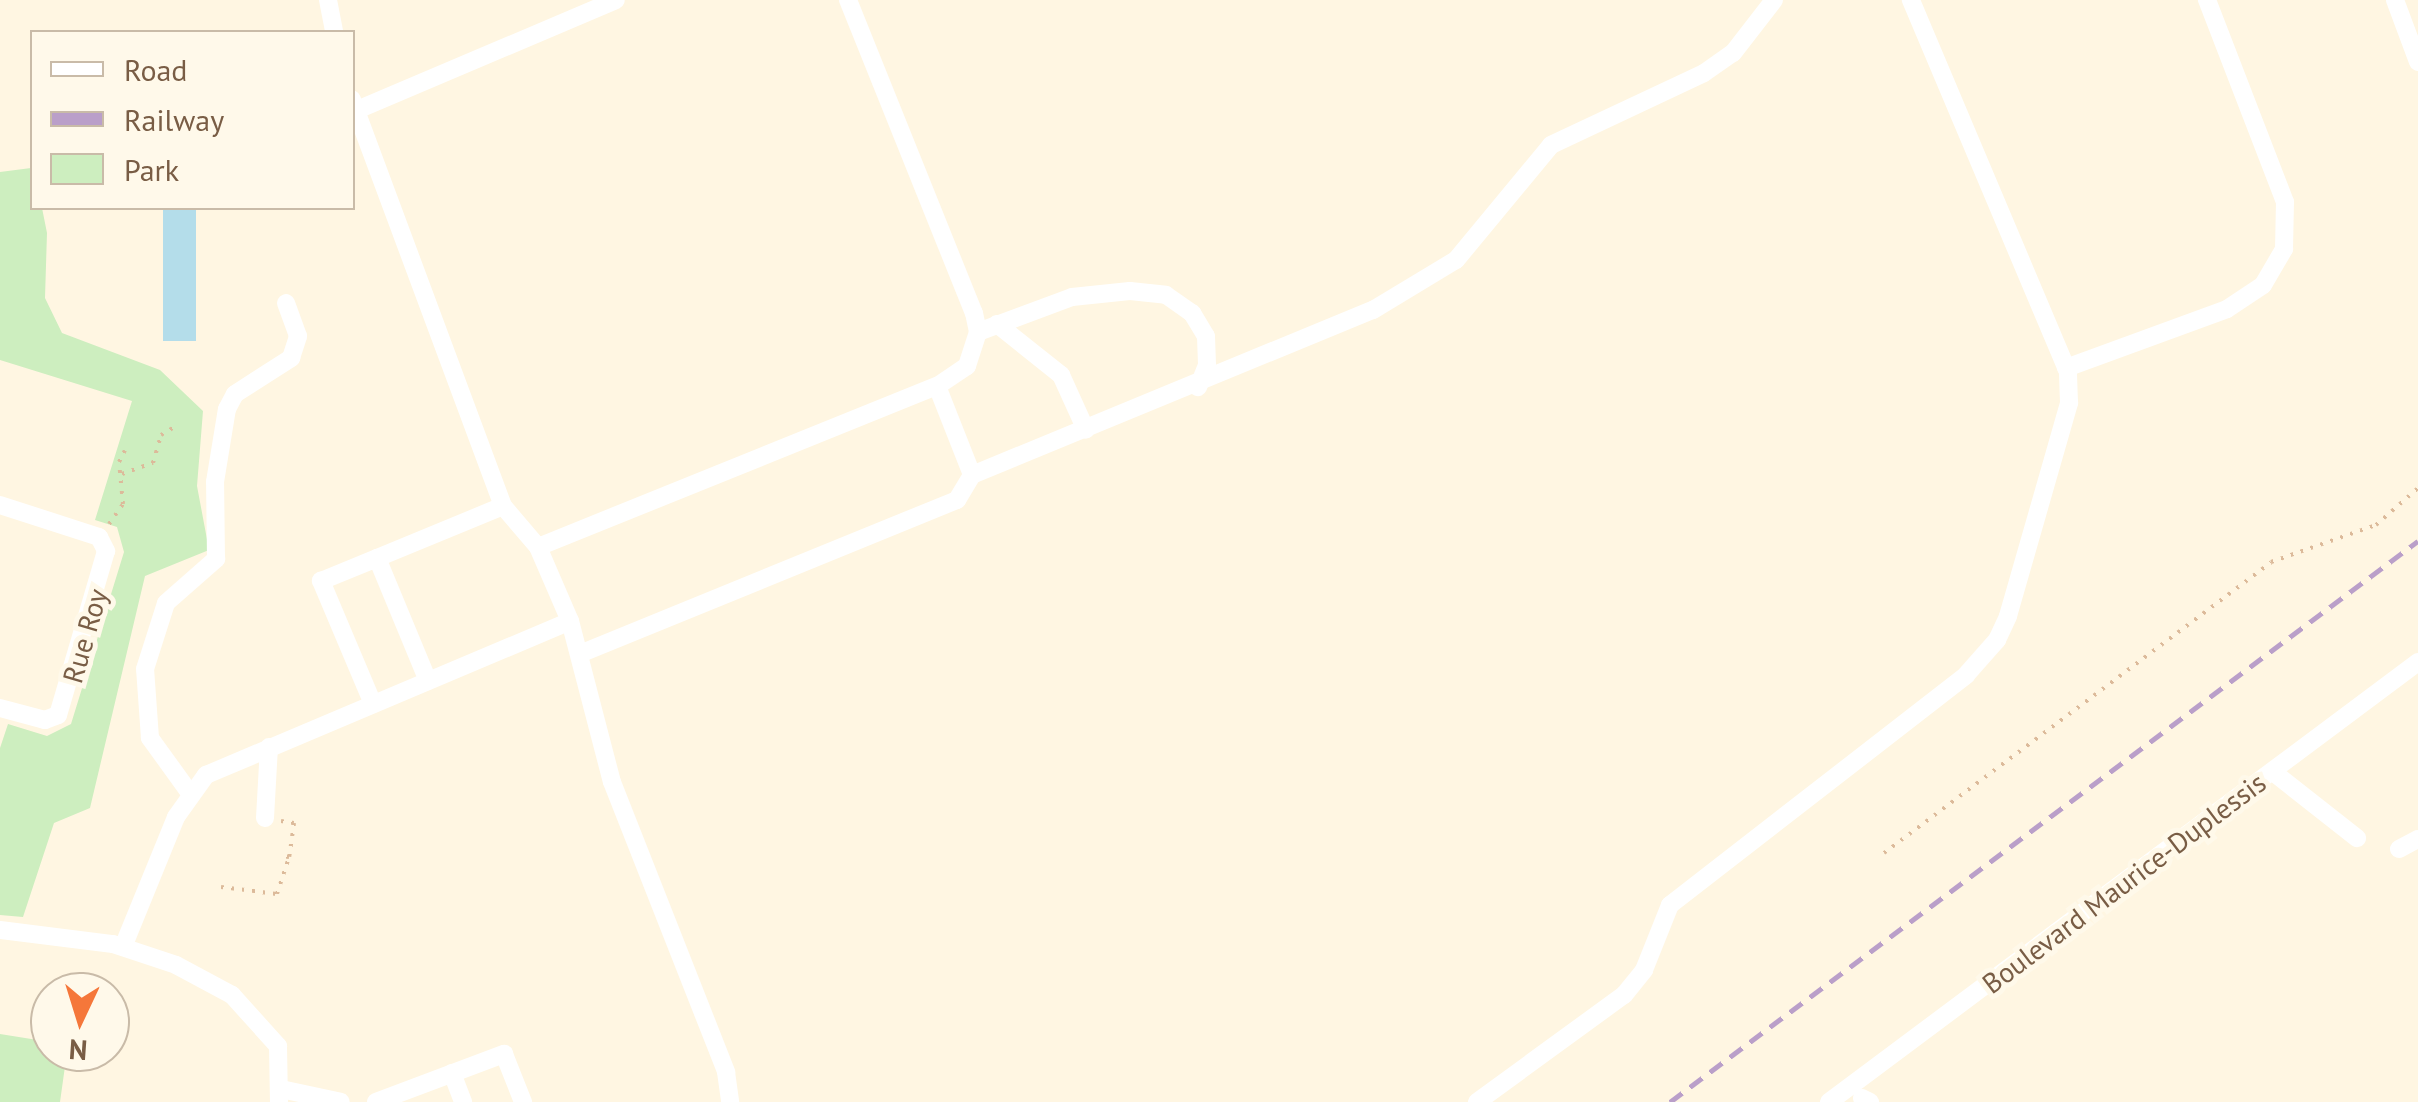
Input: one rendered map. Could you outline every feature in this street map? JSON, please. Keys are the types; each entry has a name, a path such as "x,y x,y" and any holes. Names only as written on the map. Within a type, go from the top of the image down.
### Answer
{"street":[{"path":"328,0 334,30"},
{"path":"616,0 355,104 504,506 538,546 570,621 582,653 612,782 726,1072 730,1102"},
{"path":"538,546 937,386 968,366 978,332 848,0"},
{"path":"582,653 957,500 972,475 1198,387 1373,310 1456,260 1550,145 1704,73 1733,54 1774,0"},
{"path":"1477,1102 1637,982 1662,917 1685,892 1986,655 2020,582 2068,403 2066,368 1910,0"},
{"path":"2066,368 2227,309 2263,285 2284,249 2286,202 2207,0"},
{"path":"2395,0 2418,62"},
{"path":"978,332 1103,292 1166,295 1192,313 1206,336 1207,365 1198,387"},
{"path":"189,792 150,738 144,668 166,602 216,559 214,482 227,409 234,394 290,358 298,336 286,303"},
{"path":"997,324 1061,376 1086,430"},
{"path":"937,386 972,475"},
{"name":"Rue Roy","path":"0,505 94,534 106,545 66,699 49,720 0,708"},
{"path":"373,704 321,580 504,506"},
{"path":"378,558 428,681"},
{"path":"124,947 189,792 206,775 570,621"},
{"name":"Boulevard Maurice-Duplessis","path":"1829,1102 1862,1096 2418,662"},
{"path":"265,818 269,747"},
{"path":"2273,772 2357,838"},
{"path":"2399,849 2418,839"},
{"path":"9,931 124,947 209,982 251,1011 278,1046 280,1095 341,1102"},
{"path":"376,1102 504,1054 522,1102"},
{"path":"452,1073 463,1102"}],"path":[{"path":"122,474 154,463 160,435 176,426"},
{"path":"108,524 123,504 125,450"},
{"path":"1884,853 2271,562 2376,525 2418,488"},
{"path":"221,887 276,894 294,823"}],"green space":[{"path":"30,168 30,210 42,210 47,233 45,298 62,333 160,370 203,411 197,486 209,550 145,576 90,808 54,823 23,917 0,915 0,748 8,724 47,736 71,724 124,552 117,527 95,520 132,401 0,360 0,172"},
{"path":"0,1034 30,1039 30,1072 64,1072 60,1102 0,1102"}],"water":[{"path":"163,210 196,210 196,341 163,341"}],"railway":[{"path":"1670,1102 2418,541"}]}
